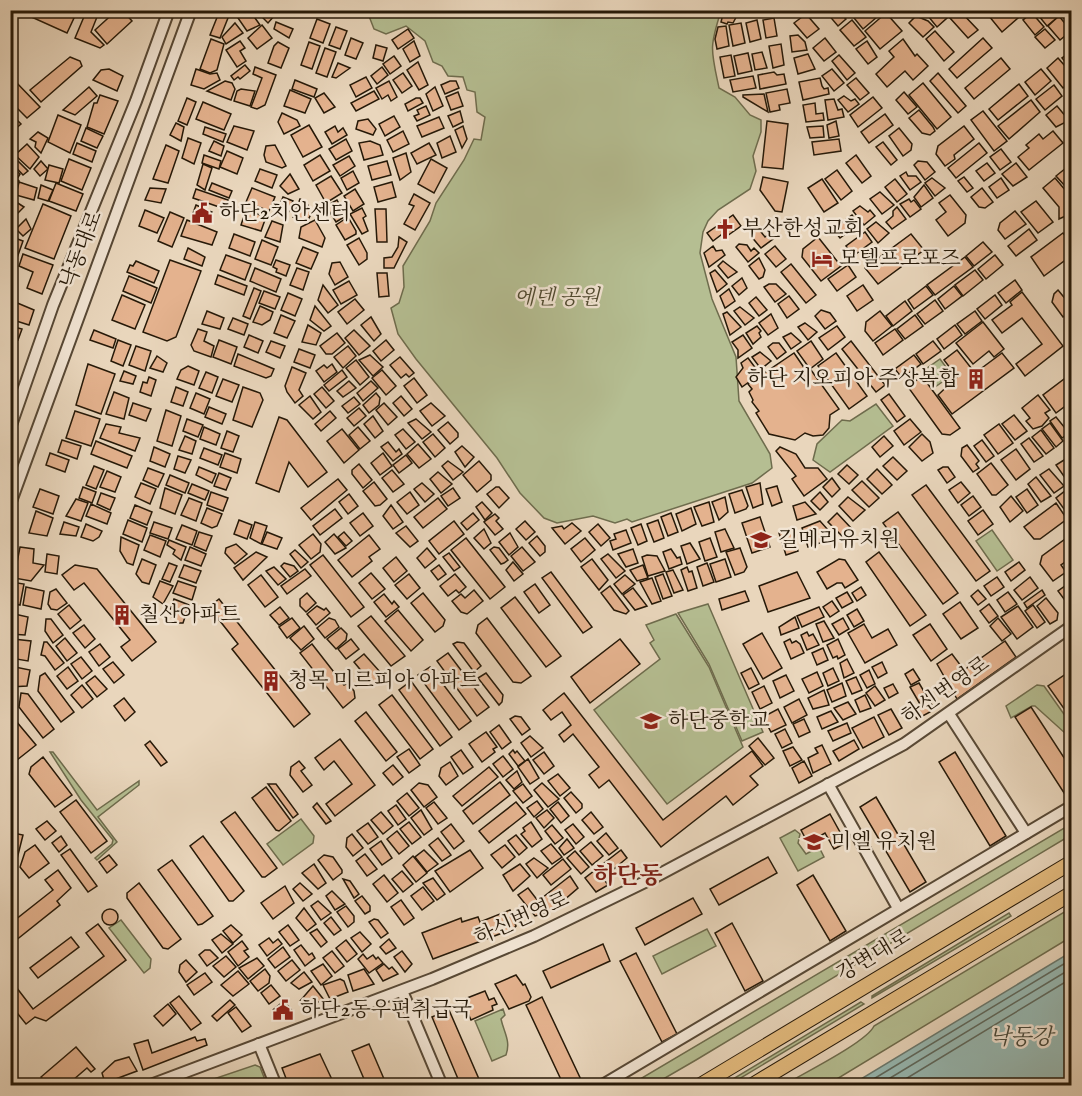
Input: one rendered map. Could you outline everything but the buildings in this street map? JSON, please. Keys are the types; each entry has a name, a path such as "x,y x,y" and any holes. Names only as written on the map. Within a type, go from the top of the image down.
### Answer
{"main road":[{"name":"강변대로","path":"699,1086 1071,862"},
{"path":"751,1086 1071,893"}],"street":[{"name":"낙동대로","path":"10,428 53,305 146,74 169,10"},
{"name":"낙동대로","path":"10,504 191,10"},
{"path":"146,74 166,82"},
{"name":"하신번영로","path":"148,1086 402,991 534,936 651,879 904,744 1071,626"},
{"path":"949,714 1026,832"},
{"path":"828,784 898,908"},
{"path":"601,1086 1071,806"},
{"path":"402,991 442,1086"},
{"path":"259,1044 276,1086"}],"green space":[{"name":"에덴 공원","path":"367,11 721,11 713,42 714,65 719,88 735,97 750,115 761,120 761,132 753,156 756,171 750,189 718,210 708,221 703,232 700,253 712,299 736,357 739,401 770,454 772,468 752,483 632,522 627,519 615,523 593,516 557,523 544,518 520,493 497,458 398,334 391,308 399,303 404,287 403,266 430,221 436,203 464,160 474,139 481,140 485,117 477,112 475,92 467,90 463,77 448,76 442,66 433,62 425,41 406,26 386,34 374,29"},
{"path":"940,359 952,375 935,387 923,371"},
{"path":"876,404 893,426 830,472 813,460 817,444 842,420 850,421"},
{"path":"992,530 1013,560 997,571 976,541"},
{"path":"708,604 763,732 742,741 709,664 678,613"},
{"path":"676,614 709,667 743,747 667,804 594,710 660,659 650,643 654,640 646,625"},
{"path":"1037,685 1044,686 1071,724 1071,732 1066,734 1035,706 1011,718 1006,706"},
{"path":"50,752 53,752 97,810 139,781 139,785 98,817 117,842 97,860 95,858 112,844 113,840 81,800"},
{"path":"301,819 314,836 313,843 283,865 267,844"},
{"path":"1071,824 1071,835 696,1060 653,1085 630,1085"},
{"path":"795,830 800,834 798,843 806,854 819,847 824,857 798,871 780,838"},
{"path":"1071,908 1071,937 827,1085 784,1085 847,1049 869,1033 874,1026"},
{"path":"1009,913 1011,916 872,998 872,996"},
{"path":"121,920 151,959 150,968 144,973 109,928"},
{"path":"707,929 716,946 662,974 653,956"},
{"path":"861,1002 864,1004 729,1085 723,1085"},
{"path":"503,1009 505,1015 501,1019 507,1041 506,1055 492,1061 475,1021"},
{"path":"255,1065 260,1067 267,1085 196,1085"}],"water":[{"name":"낙동강","path":"1071,952 1071,1085 851,1085"}],"place":[{"name":"하단2치안센터","path":"202,213"},
{"name":"부산한성교회","path":"725,229"},
{"name":"모텔프로포즈","path":"822,259"},
{"name":"하단 지오피아 주상복합","path":"976,379"},
{"name":"길메리유치원","path":"761,540"},
{"name":"칠산아파트","path":"122,615"},
{"name":"청목 미르피아 아파트","path":"271,681"},
{"name":"하단중학교","path":"651,721"},
{"name":"미엘 유치원","path":"814,842"},
{"name":"하단2동우편취급국","path":"283,1010"}],"district":[{"name":"하단동","path":"628,876"}]}
